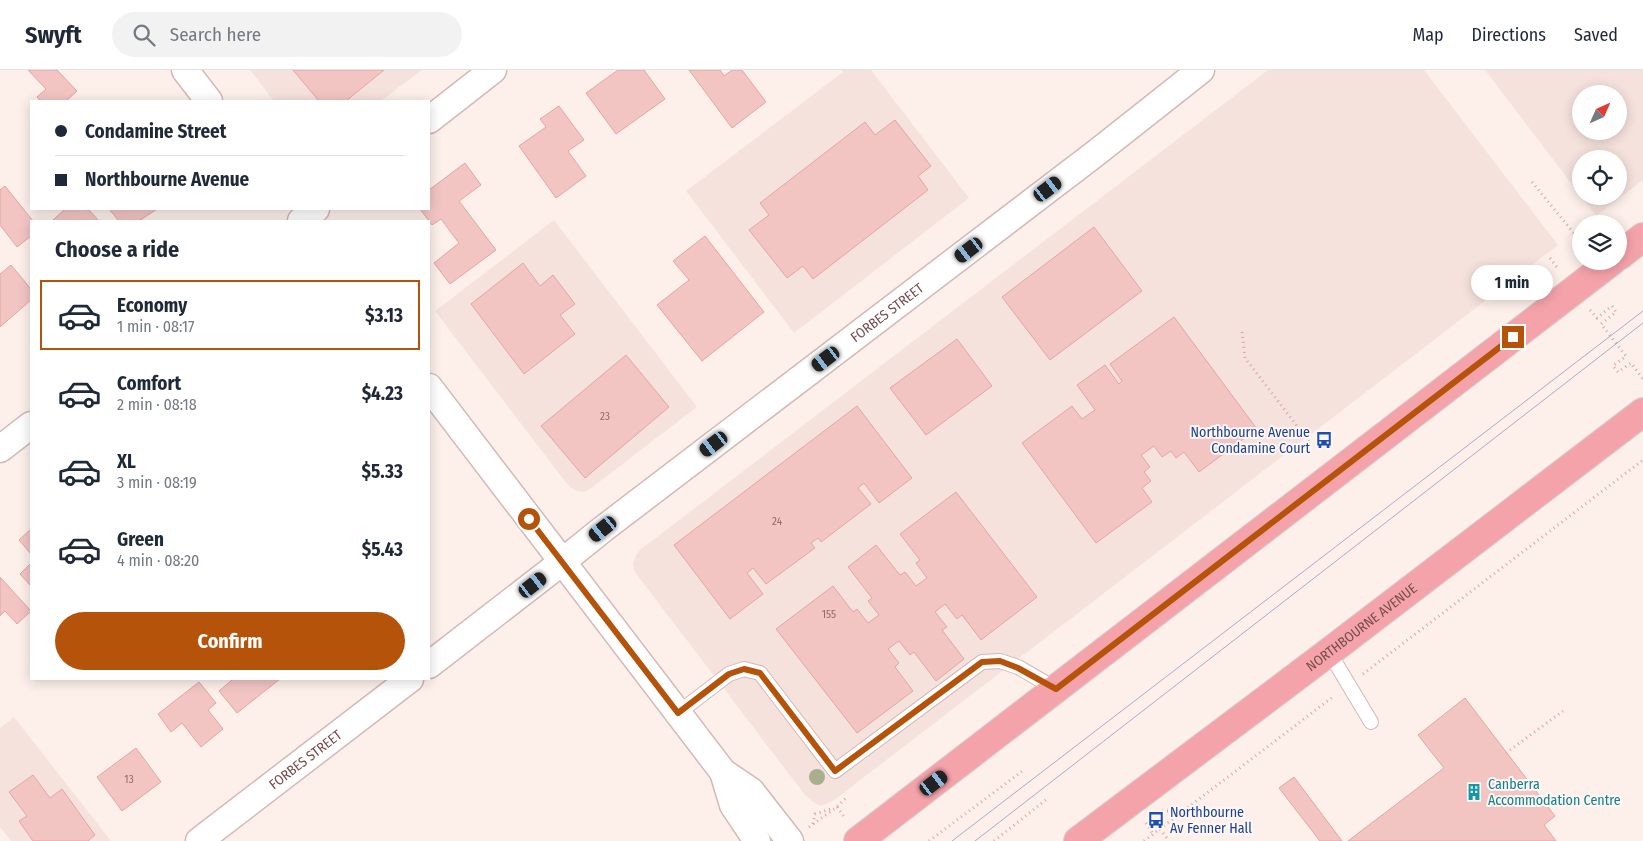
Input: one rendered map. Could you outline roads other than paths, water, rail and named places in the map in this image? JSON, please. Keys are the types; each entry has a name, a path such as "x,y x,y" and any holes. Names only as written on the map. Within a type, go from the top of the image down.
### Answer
{"highway":[{"path":"1627,250 1643,237"},
{"path":"858,841 1601,270"},
{"name":"NORTHBOURNE AVENUE","path":"1078,841 1643,412"}],"street":[{"path":"185,70 209,100"},
{"path":"430,119 493,70"},
{"name":"FORBES STREET","path":"430,664 611,522 1096,153 1201,70"},
{"path":"291,210 299,220"},
{"path":"301,220 315,210"},
{"path":"430,389 723,772 751,791 796,836"},
{"path":"0,448 30,426"},
{"name":"FORBES STREET","path":"199,841 409,680"},
{"path":"723,772 733,805 757,841"}],"lane":[{"path":"1329,652 1371,722"},
{"path":"678,713 729,674 744,669 760,673 835,771 982,662 1000,661 1018,668 1056,689"}],"tram line":[{"path":"952,841 1643,311"},
{"path":"975,841 1643,323"}],"place":[{"name":"Northbourne Avenue Condamine Court","path":"1324,440"},
{"name":"Canberra Accommodation Centre","path":"1474,792"},
{"name":"Northbourne Av Fenner Hall","path":"1156,820"}]}
